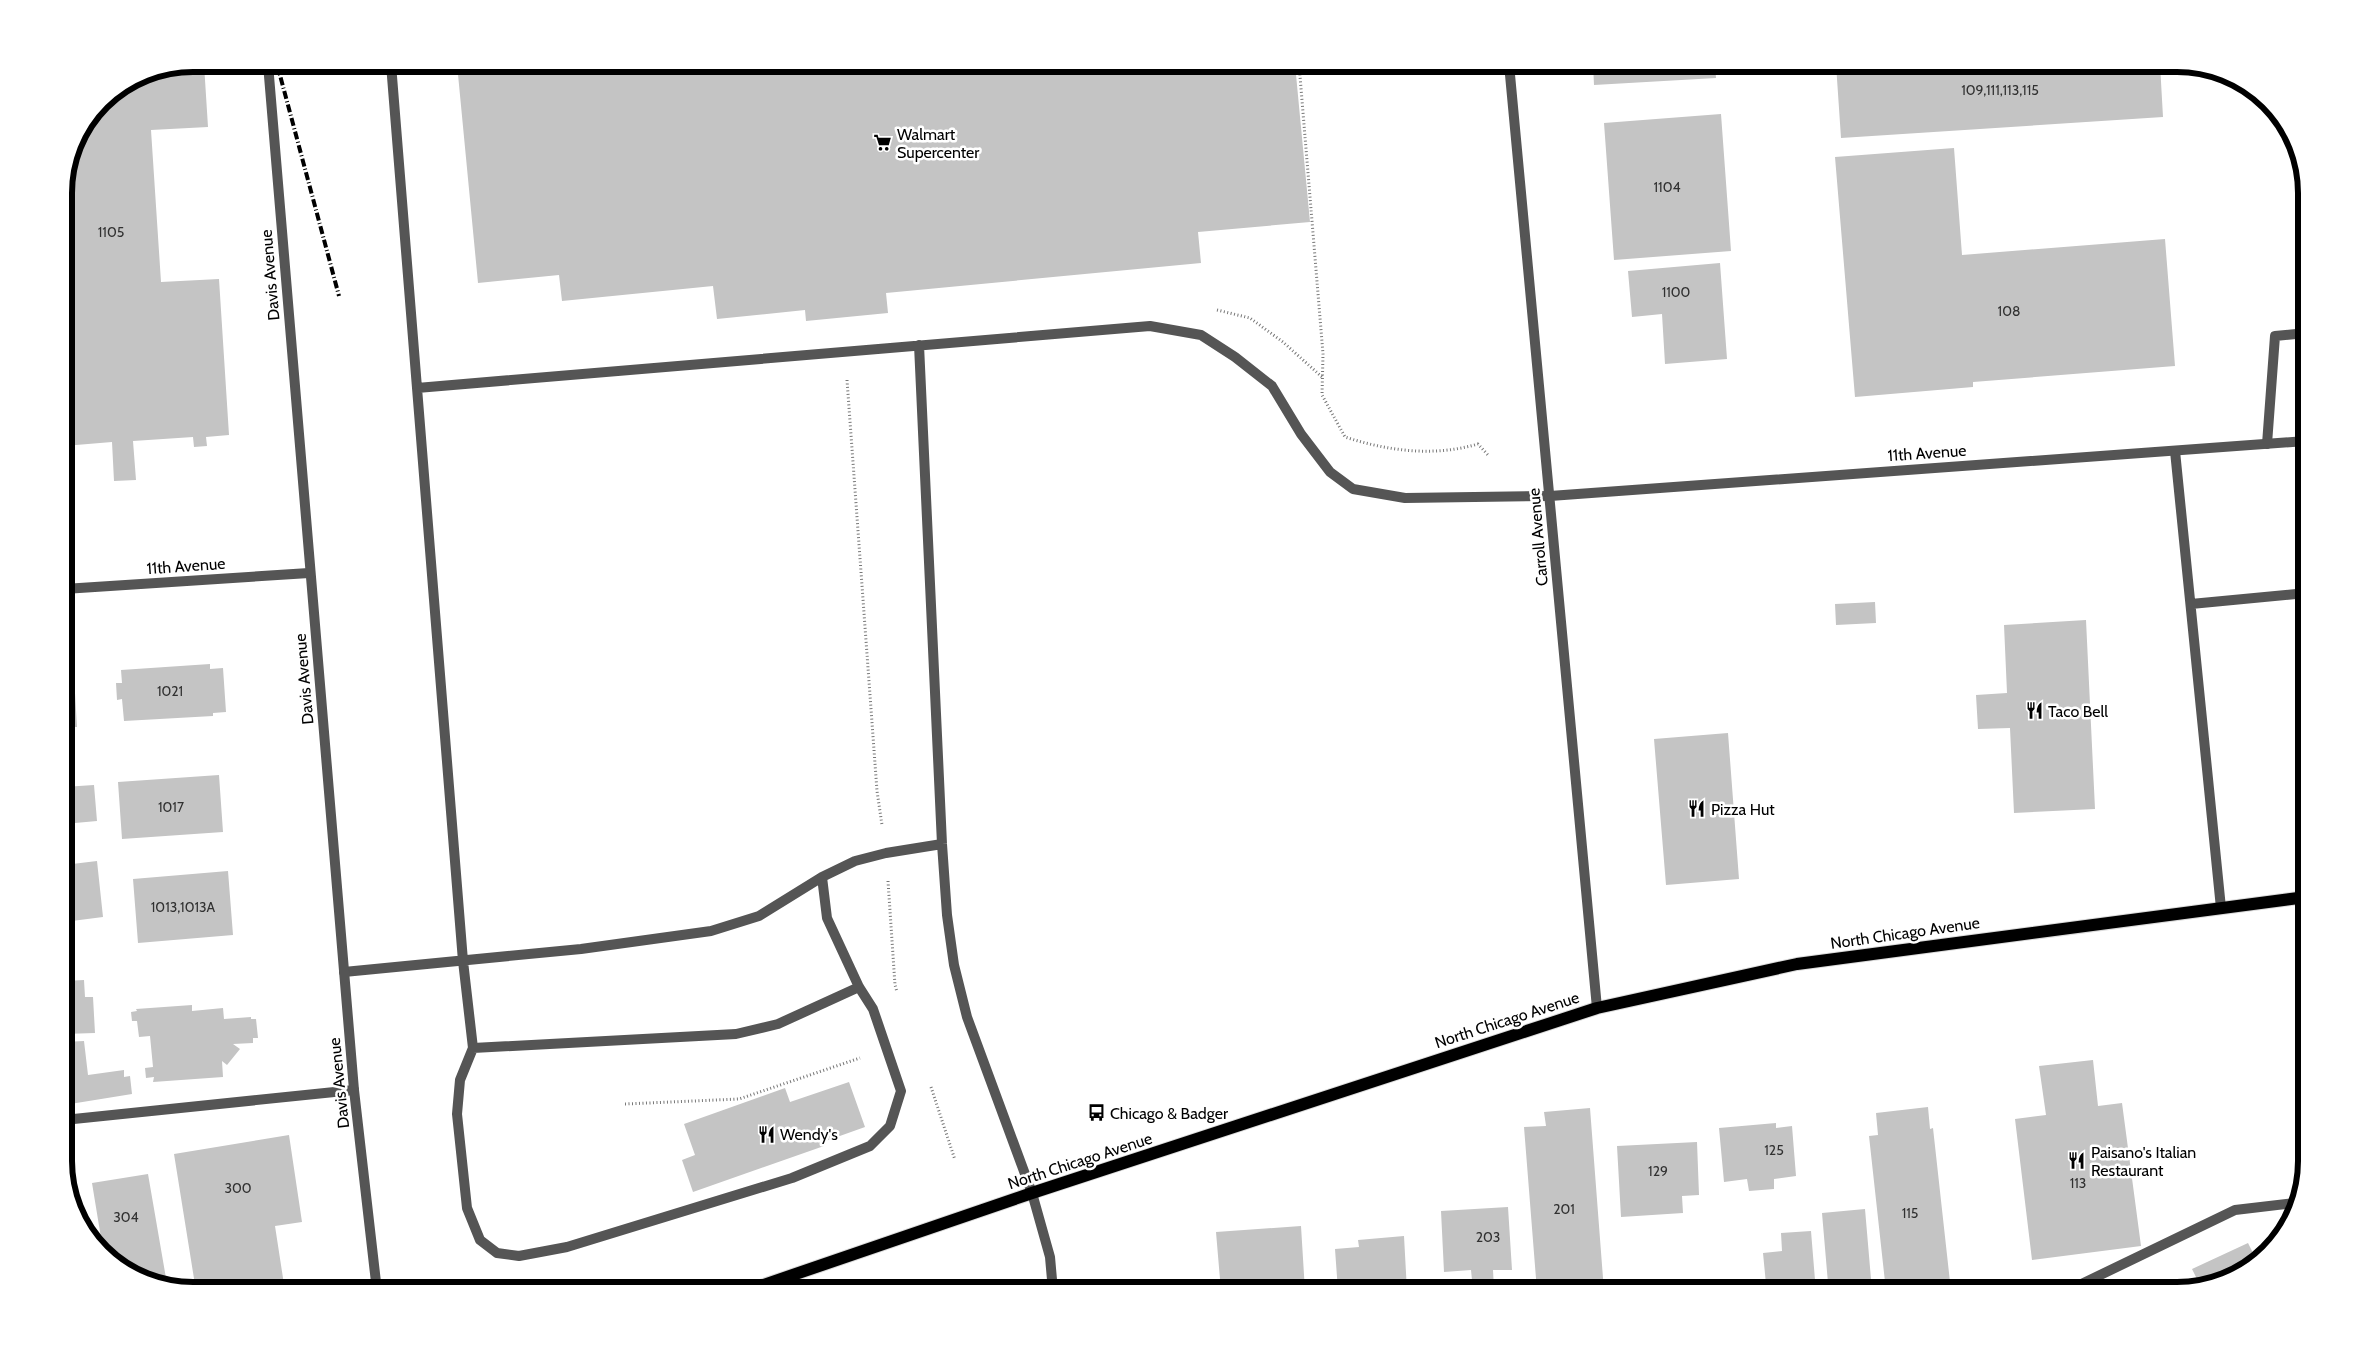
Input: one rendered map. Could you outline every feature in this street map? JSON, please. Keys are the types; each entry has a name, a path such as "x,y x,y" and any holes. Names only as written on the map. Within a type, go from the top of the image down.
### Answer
{"main road":[{"name":"North Chicago Avenue","path":"772,1282 1032,1193 1597,1008 1798,964 2298,897"}],"street":[{"name":"Davis Avenue","path":"269,72 309,573 354,1090 376,1282"},
{"path":"392,72 463,961 473,1048 460,1080 457,1114 467,1208 480,1240 497,1253 519,1256 567,1247 773,1184 870,1146 890,1126 901,1091 873,1009 859,987 826,918 822,876"},
{"name":"Carroll Avenue","path":"1510,72 1597,1008"},
{"name":"11th Avenue","path":"417,388 1150,326 1200,335 1235,357 1272,386 1302,434 1330,472 1353,489 1405,498 1550,496 2297,442"},
{"path":"2267,444 2274,336 2297,334"},
{"path":"919,345 942,844 947,915 954,965 967,1017 1032,1193 1050,1257 1052,1282"},
{"path":"2175,450 2221,908"},
{"name":"11th Avenue","path":"73,588 309,573"},
{"path":"2191,604 2297,594"},
{"path":"344,972 581,949 711,931 759,916 822,876 855,860 886,852 942,844"},
{"path":"473,1048 736,1034 778,1024 859,987"},
{"path":"73,1119 354,1090"},
{"path":"2086,1282 2235,1210 2289,1204"}],"path":[{"path":"1300,72 1323,354 1322,395 1344,437 1369,445 1421,452 1462,448 1478,444 1488,455"},
{"path":"845,352 877,791 886,852 895,985 898,994"},
{"path":"625,1104 739,1099 886,1050"},
{"path":"930,1086 954,1160"}],"building":[{"path":"205,72 208,127 151,130 161,282 219,279 229,435 206,437 207,446 194,447 193,437 133,441 136,480 114,481 112,442 73,445 73,186 77,162 85,140 93,126 126,93 155,79 170,75"},
{"name":"Walmart Supercenter","path":"458,72 1296,72 1310,222 1198,232 1201,263 886,293 888,313 806,321 805,310 717,319 713,286 562,301 559,275 478,283"},
{"path":"1593,72 1716,72 1716,78 1594,85"},
{"path":"1837,72 2160,72 2163,117 1841,138"},
{"path":"1721,114 1731,251 1614,260 1604,123"},
{"path":"1954,148 1962,255 2165,239 2175,366 1973,382 1973,387 1855,397 1835,157"},
{"path":"1720,263 1727,359 1665,364 1662,314 1632,317 1628,271"},
{"path":"1875,602 1876,623 1836,625 1835,604"},
{"name":"Taco Bell","path":"2086,620 2095,809 2014,813 2010,728 1978,729 1976,695 2007,693 2004,625"},
{"path":"210,664 210,669 223,668 226,712 213,713 213,716 124,721 122,699 117,700 116,683 122,683 121,670"},
{"path":"74,676 77,727 73,727"},
{"name":"Pizza Hut","path":"1728,733 1739,879 1666,885 1654,739"},
{"path":"219,775 223,832 122,839 118,782"},
{"path":"94,785 97,821 73,823 73,786"},
{"path":"97,861 103,917 73,921 73,864"},
{"path":"228,871 233,935 138,943 133,879"},
{"path":"84,980 85,997 93,997 95,1033 73,1034 73,981"},
{"path":"192,1005 192,1011 223,1008 224,1019 251,1017 251,1019 256,1019 258,1038 253,1038 253,1043 233,1044 240,1049 227,1065 222,1061 223,1077 153,1082 154,1077 146,1078 145,1068 153,1067 150,1036 139,1037 137,1021 132,1021 131,1012 137,1011 136,1009"},
{"path":"84,1041 88,1075 124,1070 124,1077 130,1076 132,1094 73,1104 73,1042"},
{"path":"2093,1060 2098,1106 2122,1103 2141,1246 2032,1260 2015,1119 2046,1115 2039,1066"},
{"name":"Wendy's","path":"849,1082 865,1127 823,1142 824,1146 693,1192 682,1160 695,1155 684,1124 785,1088 790,1102"},
{"path":"1928,1107 1930,1129 1933,1128 1950,1282 1885,1282 1869,1136 1878,1135 1876,1113"},
{"path":"1590,1108 1603,1282 1536,1282 1524,1127 1546,1126 1544,1112"},
{"path":"1776,1123 1776,1128 1792,1126 1796,1176 1774,1179 1774,1189 1749,1191 1747,1179 1724,1182 1719,1128"},
{"path":"289,1135 302,1222 275,1226 284,1282 195,1282 174,1154"},
{"path":"1697,1142 1699,1195 1682,1196 1683,1213 1621,1217 1617,1146"},
{"path":"148,1174 166,1279 133,1266 114,1252 101,1239 92,1183"},
{"path":"1508,1207 1512,1270 1493,1270 1494,1282 1472,1282 1471,1270 1444,1272 1441,1211"},
{"path":"1865,1209 1871,1279 1828,1282 1822,1213"},
{"path":"1301,1226 1304,1282 1220,1282 1216,1232"},
{"path":"1811,1231 1815,1280 1766,1282 1763,1253 1782,1251 1781,1233"},
{"path":"1404,1236 1407,1282 1337,1282 1335,1249 1359,1247 1358,1240"},
{"path":"2248,1243 2254,1254 2237,1266 2208,1278 2197,1280 2192,1269"}],"railway":[{"path":"279,72 339,296"}],"place":[{"name":"Walmart Supercenter","path":"883,143"},
{"name":"Taco Bell","path":"2034,711"},
{"name":"Pizza Hut","path":"1697,809"},
{"name":"Chicago & Badger","path":"1096,1113"},
{"name":"Wendy's","path":"766,1134"},
{"name":"Paisano's Italian Restaurant","path":"2077,1161"}]}
